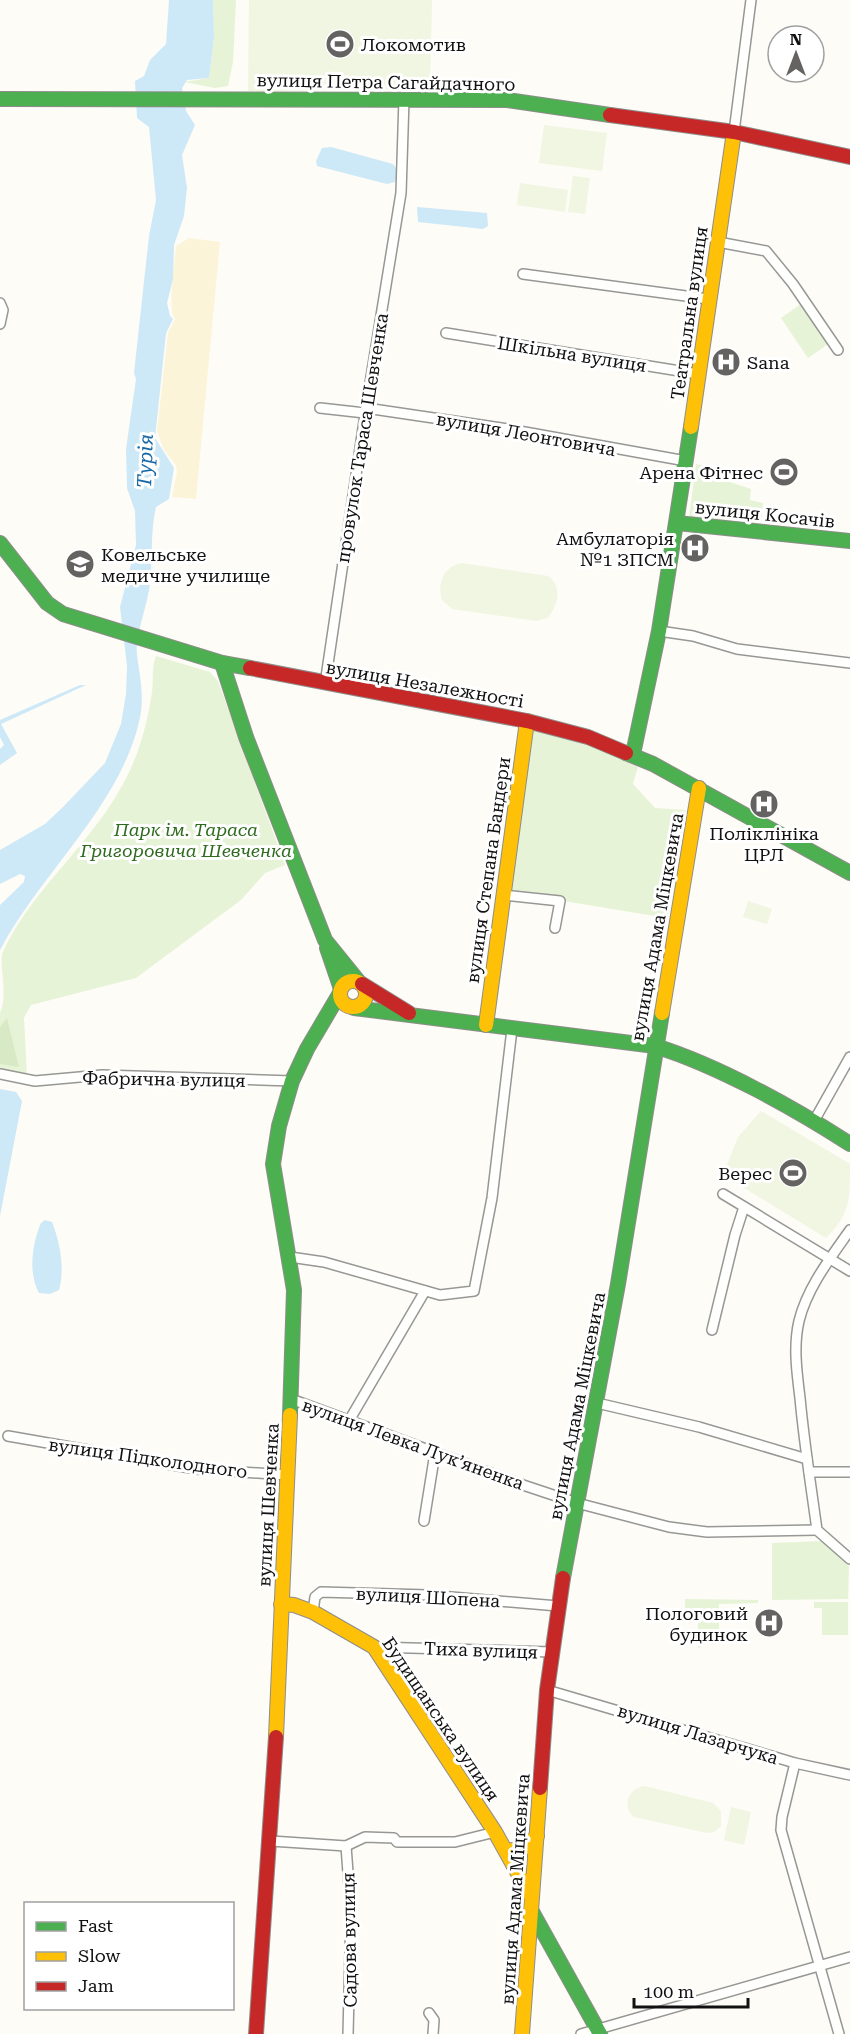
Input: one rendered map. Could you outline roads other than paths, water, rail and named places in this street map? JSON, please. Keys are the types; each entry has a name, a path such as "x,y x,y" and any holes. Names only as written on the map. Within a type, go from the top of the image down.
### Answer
{"street":[{"name":"Театральна вулиця","path":"633,754 659,631 677,523 708,299 732,150 751,0"},
{"name":"вулиця Петра Сагайдачного","path":"0,99 507,100 734,132 850,157"},
{"name":"провулок Тараса Шевченка","path":"325,684 365,411 401,193 404,99"},
{"path":"732,150 741,139 752,135"},
{"path":"718,242 766,251 793,284 838,350"},
{"path":"523,274 708,299"},
{"path":"0,303 3,310 0,324"},
{"name":"Шкільна вулиця","path":"446,333 698,374"},
{"name":"вулиця Леонтовича","path":"320,408 365,411 508,429 686,461"},
{"name":"вулиця Косачів","path":"677,523 850,541"},
{"name":"вулиця Незалежності","path":"0,543 47,603 63,614 222,663 527,721 588,737 633,754 699,788 850,873"},
{"path":"659,631 693,636 737,649 850,663"},
{"path":"222,663 246,737 325,940 341,991 342,1002 352,1007 655,1046 682,1054 814,1121 850,1144"},
{"name":"вулиця Степана Бандери","path":"486,1025 527,721"},
{"name":"вулиця Адама Міцкевича","path":"522,2034 547,1690 558,1606 639,1164 655,1046 699,788"},
{"path":"504,895 560,901 555,928"},
{"path":"325,940 360,983 367,996 362,1004 329,1016"},
{"path":"341,991 350,981 360,983 414,1015"},
{"name":"вулиця Шевченка","path":"256,2034 271,1841 294,1290 273,1164 276,1141 292,1081 341,991"},
{"path":"290,1257 324,1262 440,1295 474,1291 492,1198 512,1029"},
{"path":"814,1121 850,1057"},
{"name":"Фабрична вулиця","path":"0,1074 35,1081 102,1075 292,1081"},
{"path":"723,1194 850,1270"},
{"path":"712,1330 744,1207"},
{"path":"850,1230 830,1258 807,1300 796,1342 807,1459 817,1530 850,1559"},
{"path":"350,1419 424,1291"},
{"name":"вулиця Левка Лукʼяненка","path":"291,1399 577,1503 669,1527 707,1532 817,1530"},
{"path":"597,1403 699,1427 807,1459"},
{"name":"вулиця Підколодного","path":"8,1436 196,1469 288,1475"},
{"path":"424,1521 435,1453"},
{"path":"809,1472 850,1472"},
{"name":"вулиця Шопена","path":"313,1612 315,1597 321,1592 428,1595 558,1606"},
{"name":"Будищанська вулиця","path":"281,1604 294,1605 313,1612 374,1647 527,1885 531,1905 598,2032"},
{"name":"Тиха вулиця","path":"374,1647 552,1652"},
{"name":"вулиця Лазарчука","path":"547,1690 795,1763 850,1775"},
{"path":"795,1763 782,1817 782,1830 838,2034"},
{"path":"271,1841 345,1846 365,1837 394,1838 397,1842 455,1842 495,1832"},
{"path":"507,1851 519,1851 529,1847 537,1836"},
{"name":"Садова вулиця","path":"345,1846 351,1913 348,2034"},
{"path":"582,2034 598,2032 850,1957"},
{"path":"429,2013 434,2020 433,2034"}],"water":[{"name":"Турія","path":"169,0 213,0 214,37 209,78 187,80 182,88 186,111 195,125 182,155 187,188 184,216 174,245 173,279 167,303 173,319 166,333 155,438 174,468 169,499 156,507 154,516 150,583 137,647 141,713 129,753 114,783 97,811 36,894 0,950 0,905 24,882 25,876 20,874 0,884 0,850 45,824 63,807 105,763 121,724 126,694 127,666 120,607 136,545 135,511 127,488 126,449 136,379 134,373 149,236 156,200 149,127 137,118 135,81 144,76 150,60 166,44"},
{"path":"331,147 393,164 398,171 395,182 387,184 317,166 316,161 322,148"},
{"path":"417,207 487,213 488,226 483,229 418,222"},
{"path":"80,685 86,685 1,724 17,753 0,765 0,749 4,745 0,737 0,720"},
{"path":"0,1089 16,1092 22,1101 0,1216"},
{"path":"45,1220 52,1222 62,1264 59,1290 50,1294 39,1293 32,1268 35,1240 41,1223"}],"place":[{"name":"Локомотив","path":"340,44"},
{"name":"Sana","path":"726,362"},
{"name":"Арена Фітнес","path":"784,472"},
{"name":"Амбулаторія №1 ЗПСМ","path":"695,548"},
{"name":"Ковельське медичне училище","path":"80,564"},
{"name":"Поліклініка ЦРЛ","path":"764,804"},
{"name":"Верес","path":"793,1173"},
{"name":"Пологовий будинок","path":"769,1623"}],"park label":[{"name":"Парк ім. Тараса Григоровича Шевченка","path":"186,839"}]}
